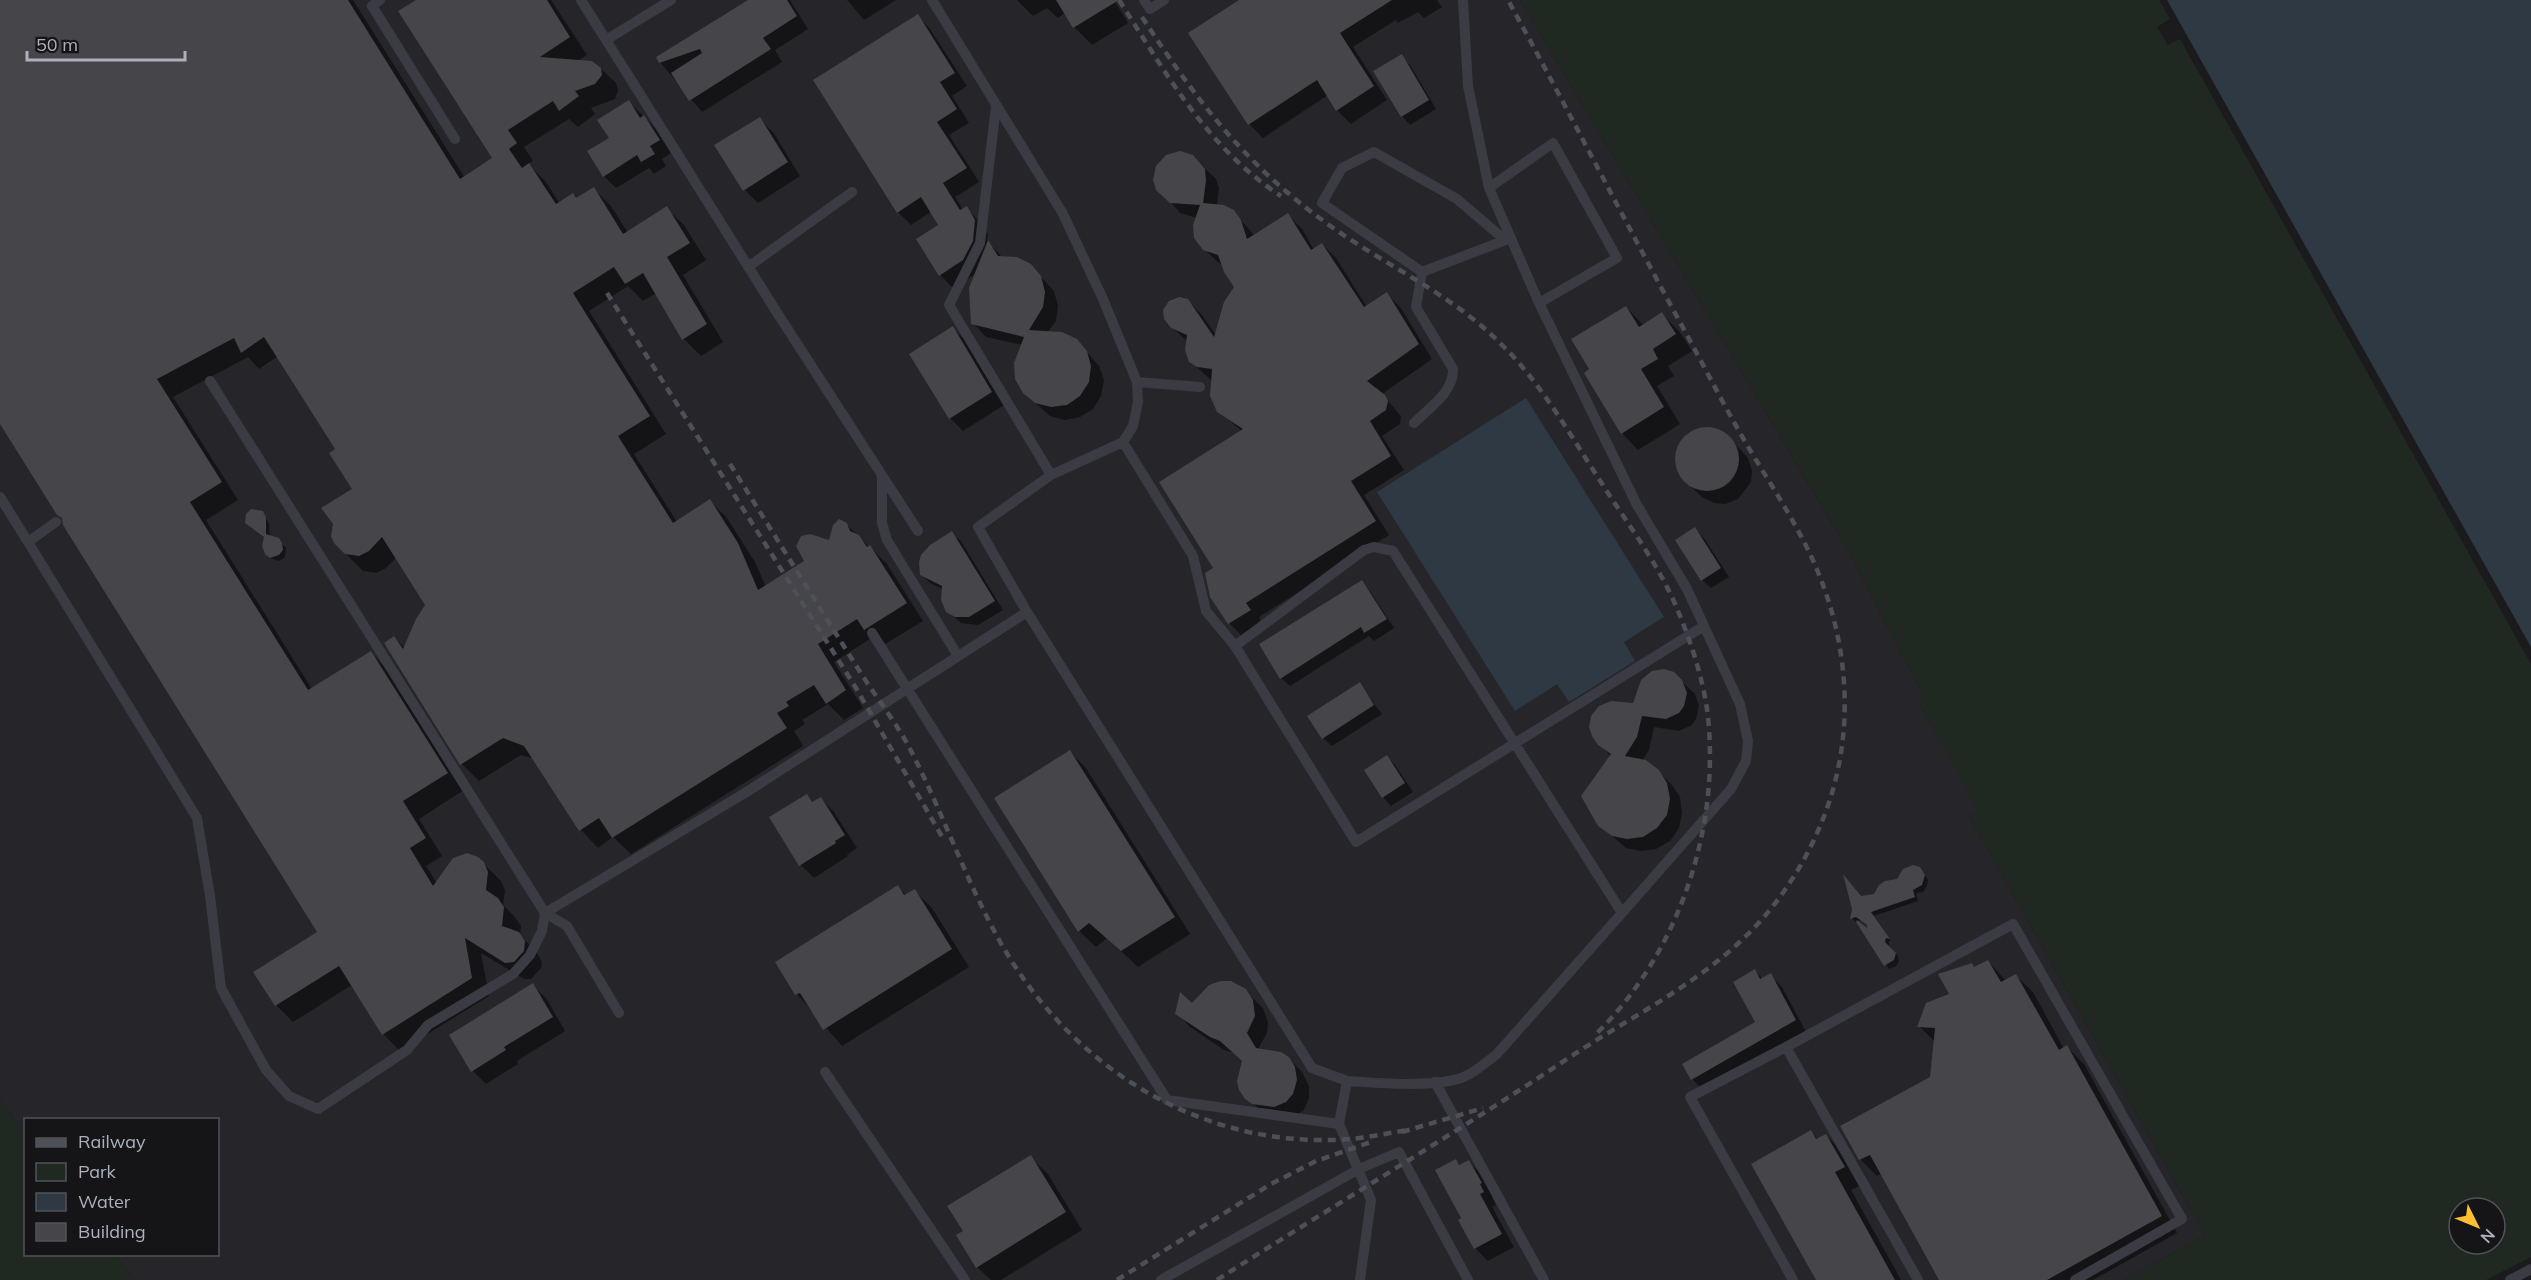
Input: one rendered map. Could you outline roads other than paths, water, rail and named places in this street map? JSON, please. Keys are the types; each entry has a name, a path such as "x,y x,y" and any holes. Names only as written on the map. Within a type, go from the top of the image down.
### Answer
{"lane":[{"path":"581,0 748,267 918,531"},
{"path":"606,40 671,0"},
{"path":"932,0 1062,212 1103,299 1137,382 1138,402 1134,426 1123,442 1052,475 978,527 1027,612 1312,1068 1347,1081 1396,1084 1455,1080 1479,1068 1497,1054 1731,789 1746,761 1748,741 1740,704 1687,589 1637,505 1508,239 1489,188 1468,86 1463,0"},
{"path":"1144,0 1150,9 1164,0"},
{"path":"373,2 454,139"},
{"path":"996,106 980,243 950,305 1052,475"},
{"path":"1489,188 1553,143 1617,258 1539,303"},
{"path":"1422,272 1322,203 1342,168 1374,152 1457,199 1508,239"},
{"path":"748,267 852,192"},
{"path":"1422,272 1508,239"},
{"path":"1414,423 1448,388 1454,376 1453,369 1416,307 1422,272"},
{"path":"210,381 545,913 567,926 620,1013"},
{"path":"1137,382 1200,387"},
{"path":"1123,442 1193,556 1206,611 1235,646 1356,842 1516,745 1704,626"},
{"path":"882,475 882,523 887,540 958,656"},
{"path":"0,498 197,818 210,896 221,988 266,1070 289,1096 318,1109 407,1050 428,1025 513,974 530,955 542,931 545,913 745,793 1027,612"},
{"path":"28,542 56,522"},
{"path":"1235,646 1364,550 1374,548 1394,551 1622,913"},
{"path":"872,633 1167,1100 1339,1124"},
{"path":"1793,1280 1690,1096 1786,1047 2013,924 2182,1219 2075,1280"},
{"path":"1786,1047 1918,1280"},
{"path":"825,1072 965,1280"},
{"path":"1347,1081 1339,1124 1371,1200 1360,1280"},
{"path":"1435,1082 1544,1280"},
{"path":"1161,1280 1359,1169 1399,1152 1468,1280"},
{"path":"2510,1280 2531,1269"}],"water":[{"path":"2167,0 2531,0 2531,647"},
{"path":"1526,398 1664,617 1624,642 1635,661 1569,702 1557,684 1515,711 1377,492"}],"railway":[{"path":"1119,0 1171,81 1210,132 1255,177 1281,196"},
{"path":"1217,1280 1663,1000 1727,954 1761,921 1798,870 1825,813 1840,761 1845,696 1842,664 1837,632 1817,570 1790,516 1724,404 1508,0"},
{"path":"1142,17 1203,104 1272,179 1329,225 1462,310 1516,360 1554,409 1642,544 1678,611 1696,659 1707,709 1710,753 1708,798 1700,842 1688,886 1671,927 1650,967 1624,1003 1594,1036"},
{"path":"607,293 856,688 944,840"},
{"path":"730,464 908,745 974,891 998,938 1026,982 1058,1021 1095,1056 1136,1086 1181,1110 1228,1127 1279,1137 1331,1140 1408,1130"},
{"path":"1402,1132 1483,1108"},
{"path":"1117,1280 1271,1184 1316,1161 1371,1142"}]}
